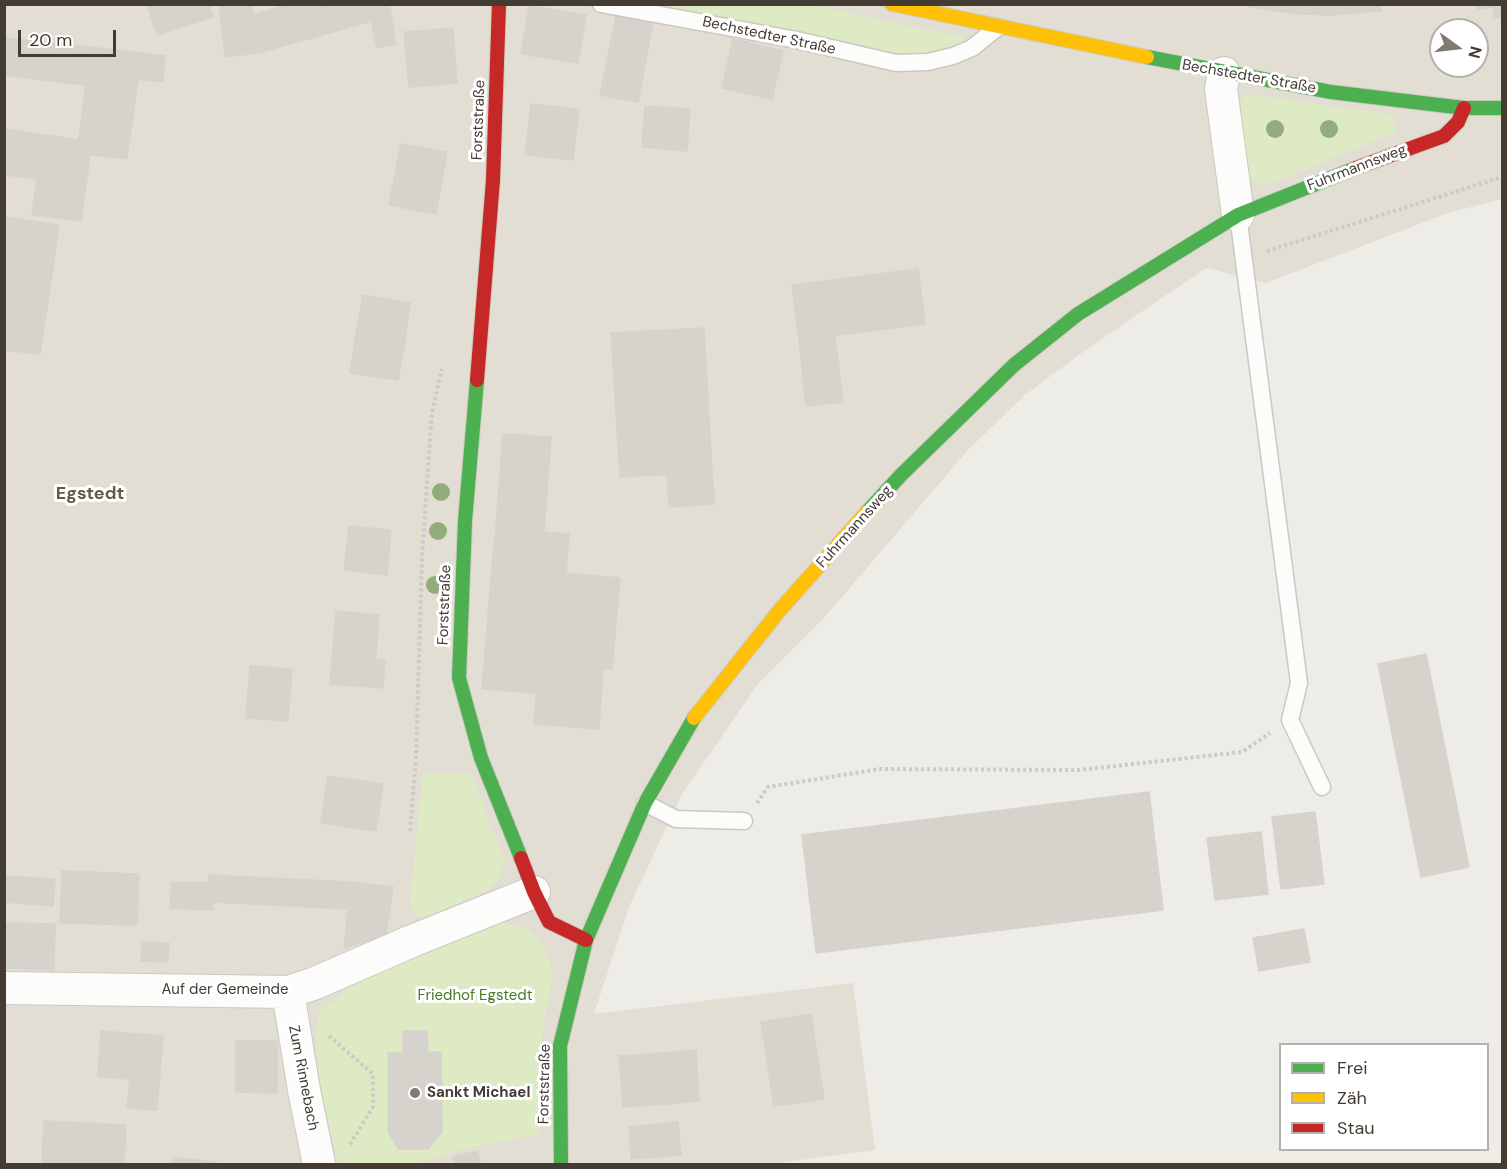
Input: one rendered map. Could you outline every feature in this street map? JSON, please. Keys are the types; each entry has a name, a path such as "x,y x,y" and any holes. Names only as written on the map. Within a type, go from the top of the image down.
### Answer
{"street":[{"name":"Forststraße","path":"499,4 493,180 465,520 459,678 481,758 534,892 549,922 586,940 560,1046 561,1164"},
{"name":"Bechstedter Straße","path":"892,4 1224,73 1331,92 1464,108 1503,108"},
{"path":"1224,73 1221,89 1238,215"},
{"name":"Fuhrmannsweg","path":"586,940 645,803 692,721 779,611 917,460 1014,364 1078,314 1238,215 1444,135 1458,122 1464,108"},
{"name":"Auf der Gemeinde","path":"4,988 288,992 313,984 534,892"},
{"name":"Zum Rinnebach","path":"288,992 294,1030 332,1158"}],"lane":[{"name":"Bechstedter Straße","path":"601,4 797,40 896,63 928,62 953,56 972,48 999,27"},
{"path":"1238,215 1299,683 1290,720 1322,787"},
{"path":"645,803 675,819 744,821"}],"path":[{"path":"1244,259 1503,177"},
{"path":"744,821 768,787 880,769 1079,770 1242,752 1290,720"},
{"path":"294,1030 316,1030 327,1034 373,1074 373,1107 332,1158"}],"shaded area":[{"path":"5,5 1502,5 1502,199 1448,213 1266,283 1206,268 1087,349 1025,395 967,451 825,617 758,684 682,794 630,905 594,1014 853,983 875,1150 771,1164 5,1164"}],"green space":[{"path":"654,5 813,5 962,37 965,41 958,47 937,53 893,54"},
{"path":"1254,95 1389,114 1393,118 1396,129 1392,134 1267,185 1257,183 1250,177 1241,152 1240,102 1244,96"},
{"path":"423,773 471,774 505,862 497,882 488,890 431,915 421,917 416,915 410,901"},
{"name":"Friedhof Egstedt","path":"499,922 521,927 533,934 543,947 553,976 544,1021 539,1067 539,1134 465,1149 418,1164 338,1164 316,1065 316,1030 320,1010 360,981","holes":["403,1031 427,1031 428,1052 441,1052 442,1132 428,1149 399,1149 388,1132 388,1054 403,1053"]}],"building":[{"path":"147,4 209,4 213,17 157,35"},
{"path":"219,4 252,4 258,53 225,57"},
{"path":"325,4 333,32 293,43 283,6"},
{"path":"325,4 389,4 396,44 377,48 371,21 333,32"},
{"path":"1249,4 1301,4 1300,14 1249,7"},
{"path":"1301,4 1329,4 1330,15 1300,14"},
{"path":"1329,4 1380,4 1381,11 1330,15"},
{"path":"1477,4 1502,4 1502,17 1494,18 1493,7 1478,9"},
{"path":"283,6 293,43 258,53 254,15"},
{"path":"529,6 586,15 578,63 521,54"},
{"path":"616,15 653,22 638,102 600,95"},
{"path":"453,28 457,83 409,87 404,32"},
{"path":"4,38 64,44 60,82 4,75"},
{"path":"733,39 783,51 772,99 722,88"},
{"path":"64,44 90,47 86,85 60,82"},
{"path":"90,47 165,56 163,82 87,74"},
{"path":"87,74 138,79 127,159 77,153"},
{"path":"531,104 579,109 573,160 525,155"},
{"path":"645,106 690,109 687,151 642,147"},
{"path":"4,129 79,140 77,153 4,143"},
{"path":"4,143 19,145 14,176 4,175"},
{"path":"401,144 447,152 436,214 389,205"},
{"path":"19,145 41,148 37,179 14,176"},
{"path":"41,148 90,155 81,221 32,215"},
{"path":"4,217 12,218 6,268 4,266"},
{"path":"12,218 59,225 52,274 6,268"},
{"path":"6,268 52,274 40,354 4,350"},
{"path":"918,269 925,324 799,340 792,285"},
{"path":"363,295 410,303 405,342 356,334"},
{"path":"704,328 712,472 620,477 611,333"},
{"path":"356,334 405,342 398,380 350,373"},
{"path":"835,335 843,402 806,406 799,340"},
{"path":"503,434 551,437 544,532 496,528"},
{"path":"712,472 715,504 669,507 667,475"},
{"path":"349,526 391,530 387,575 344,570"},
{"path":"496,528 569,534 566,573 492,567"},
{"path":"492,567 620,578 612,669 539,664 537,693 482,689"},
{"path":"336,611 379,615 376,660 385,660 383,688 330,684"},
{"path":"1426,654 1469,867 1421,877 1378,664"},
{"path":"539,664 603,669 599,729 534,724"},
{"path":"250,666 292,669 288,721 246,718"},
{"path":"328,776 383,784 376,831 321,823"},
{"path":"1149,792 1163,910 816,953 802,835"},
{"path":"1315,812 1324,884 1281,889 1272,817"},
{"path":"1261,832 1268,894 1215,900 1207,838"},
{"path":"62,871 139,874 137,925 60,923"},
{"path":"209,875 351,882 393,887 386,935 344,948 348,909 213,902 213,910 170,908 172,882 209,883"},
{"path":"4,876 55,879 53,906 4,902"},
{"path":"4,923 55,924 54,970 4,968"},
{"path":"1304,929 1310,962 1259,971 1253,938"},
{"path":"142,942 169,943 168,962 141,961"},
{"path":"811,1014 824,1099 774,1106 761,1022"},
{"path":"101,1031 163,1036 157,1110 127,1108 130,1079 98,1077"},
{"name":"Sankt Michael","path":"403,1031 427,1031 428,1052 441,1052 442,1132 428,1149 399,1149 388,1132 388,1053 403,1053"},
{"path":"236,1041 277,1041 277,1093 236,1092"},
{"path":"696,1050 699,1101 668,1104 664,1053"},
{"path":"664,1053 668,1104 623,1107 619,1056"},
{"path":"44,1121 126,1125 124,1164 42,1164"},
{"path":"678,1122 681,1155 631,1159 629,1127"},
{"path":"477,1151 481,1164 455,1164 453,1157"},
{"path":"174,1158 216,1162 216,1164 173,1164"}],"traffic: fast":[{"path":"1147,57 1331,92 1464,108 1502,108"},
{"path":"867,512 901,475 1014,365 1078,314 1238,215 1356,168"},
{"path":"477,380 465,521 459,678 481,758 521,858"},
{"path":"561,1164 560,1046 586,940 645,803 694,718"}],"traffic: slow":[{"path":"892,4 1147,57"},
{"path":"694,718 779,611 867,512"}],"traffic: jam":[{"path":"477,380 493,180 499,4"},
{"path":"1356,168 1444,136 1458,122 1464,108"},
{"path":"521,858 549,922 586,940"}],"place":[{"name":"Sankt Michael","path":"415,1093"}],"district":[{"name":"Egstedt","path":"90,494"}]}
